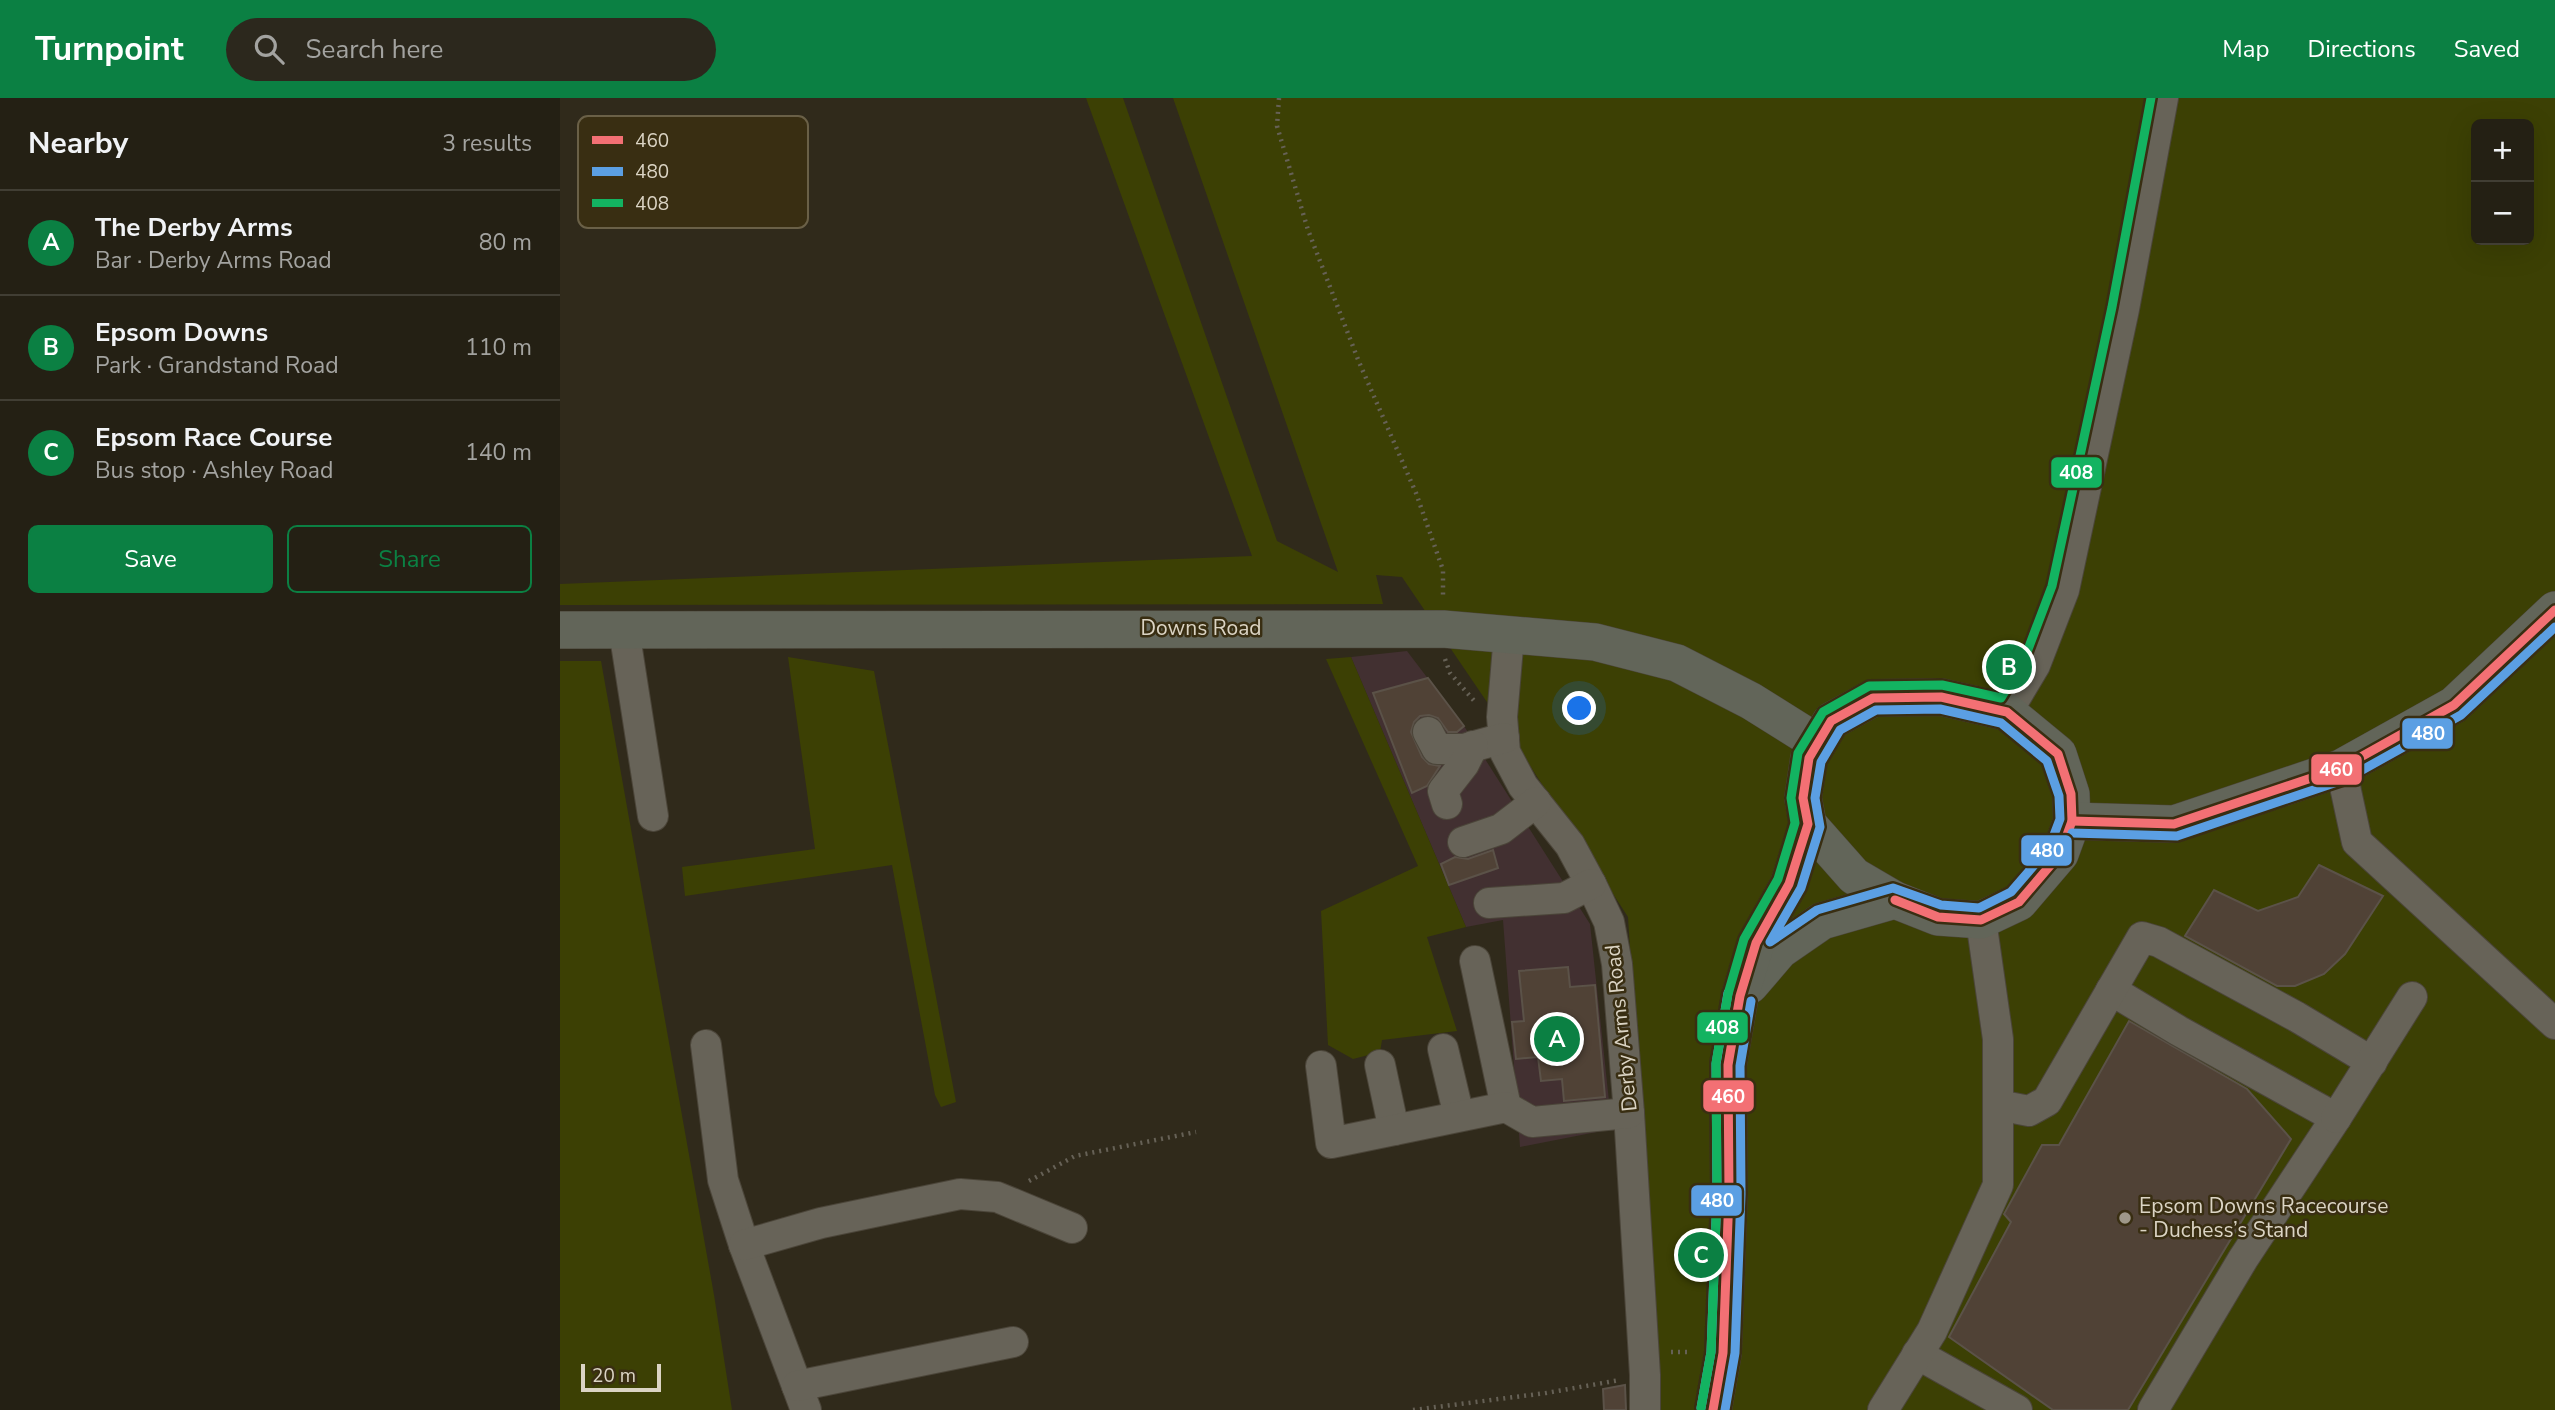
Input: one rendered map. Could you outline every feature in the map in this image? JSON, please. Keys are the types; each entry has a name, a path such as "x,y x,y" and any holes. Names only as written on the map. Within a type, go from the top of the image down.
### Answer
{"main road":[{"path":"2072,821 2174,824 2341,768 2454,705 2555,610"},
{"name":"Downs Road","path":"560,630 1443,629 1595,642 1677,663 1751,701 1818,743"},
{"path":"1713,1410 1723,1353 1729,1194 1728,1065 1740,996 1756,943 1789,884 1808,824 1803,798 1809,758 1831,721 1872,698 1941,697 2007,712 2058,754 2071,794 2072,821 2060,853 2019,902 1981,920 1938,917 1895,900 1854,876 1808,824"},
{"path":"1740,996 1780,950 1822,921 1895,900"}],"street":[{"path":"2007,712 2035,665 2064,590 2124,309 2163,98"},
{"path":"624,630 653,816"},
{"name":"Derby Arms Road","path":"1509,635 1503,727 1505,752 1523,786 1570,845 1591,884 1609,922 1617,964 1629,1113 1645,1410"},
{"path":"1429,732 1437,749 1464,749 1503,727"},
{"path":"1447,804 1443,791 1464,764 1473,746"},
{"path":"2341,768 2357,842 2555,1024"},
{"path":"1463,842 1501,829 1536,802"},
{"path":"1489,903 1564,898 1591,884"},
{"path":"1883,1410 1932,1331 1998,1185 1998,1039 1981,920"},
{"path":"1998,1105 2029,1111 2048,1101 2142,937 2159,942 2297,1017 2372,1062"},
{"path":"1475,961 1506,1107"},
{"path":"2111,990 2336,1118"},
{"path":"2153,1410 2243,1259 2412,997"},
{"path":"706,1045 723,1180 744,1245 802,1398 1013,1342"},
{"path":"1443,1049 1459,1116"},
{"path":"1380,1065 1394,1130"},
{"path":"1321,1066 1331,1143 1506,1107 1532,1122 1629,1113"},
{"path":"744,1245 821,1223 960,1194 997,1197 1072,1228"},
{"path":"1917,1354 2017,1410"}],"path":[{"path":"1279,98 1277,125 1308,230 1416,493 1443,570 1443,654 1450,673 1484,713 1503,727"},
{"path":"997,1197 1075,1156 1196,1132"},
{"path":"1413,1410 1546,1393 1644,1363 1723,1353"}],"shaded area":[{"path":"1086,98 1123,98 1277,541 1338,572 1173,98 2555,98 2555,1410 1633,1410 1650,1259 1628,917 1525,758 1402,577 1376,575 1383,604 560,605 560,584 1252,556"},
{"path":"1407,651 1464,726 1590,924 1612,1129 1520,1147 1503,920 1466,927 1351,657"},
{"path":"788,657 874,671 956,1102 941,1107 935,1095 892,865 685,896 682,867 815,849"},
{"path":"1351,657 1466,927 1427,937 1457,1031 1382,1040 1380,1052 1353,1059 1328,1045 1321,911 1418,866 1326,659"},
{"path":"560,661 601,661 732,1410 560,1410"}],"building":[{"path":"1428,678 1464,726 1457,732 1448,732 1438,718 1429,715 1420,716 1414,722 1411,732 1422,757 1429,764 1440,766 1427,786 1412,793 1373,693"},
{"path":"1493,850 1498,868 1449,885 1441,864 1455,857 1468,859"},
{"path":"2319,865 2383,896 2345,954 2324,974 2295,986 2277,986 2185,936 2214,890 2258,911 2298,897"},
{"path":"1568,967 1570,987 1595,985 1605,1097 1564,1101 1562,1079 1541,1081 1538,1057 1516,1059 1512,1022 1524,1021 1519,971"},
{"name":"Epsom Downs Racecourse - Duchess’s Stand","path":"2129,1021 2247,1089 2291,1139 2128,1410 2053,1410 1949,1337 2011,1222 2004,1214 2042,1145 2059,1145"},
{"path":"1625,1385 1626,1410 1604,1410 1603,1389"}],"transit line":[{"name":"408","path":"1701,1408 1711,1352 1717,1194 1716,1063 1728,994 1744,939 1778,879 1795,823 1791,798 1798,753 1823,712 1869,686 1942,685 2001,698 2024,660 2052,586 2112,307 2151,98"},
{"name":"460","path":"2072,821 2174,824 2341,768 2454,705 2555,610"},
{"name":"480","path":"2072,833 2177,836 2346,779 2461,715 2555,627"},
{"name":"460","path":"1713,1410 1723,1353 1729,1194 1728,1065 1740,996 1756,943 1789,884 1808,824 1803,798 1809,758 1831,721 1873,698 1941,697 2007,712 2058,754 2071,794 2072,821 2060,854 2019,902 1981,920 1938,917 1895,900"},
{"name":"480","path":"1940,709 2001,723 2047,761 2059,796 2060,819 2049,848 2011,892 1979,908 1941,905 1893,888 1817,910 1770,942 1801,888 1820,827 1815,798 1821,762 1840,730 1876,710 1940,709"},
{"name":"480","path":"1701,1408 1711,1352 1717,1194 1716,1064 1728,993"},
{"name":"480","path":"1725,1410 1735,1353 1741,1194 1740,1066 1751,1001"}],"place":[{"name":"Epsom Downs","path":"2009,667"},
{"name":"The Derby Arms","path":"1557,1039"},
{"name":"Epsom Downs Racecourse - Duchess’s Stand","path":"2125,1218"},
{"name":"Epsom Race Course","path":"1701,1255"}]}
